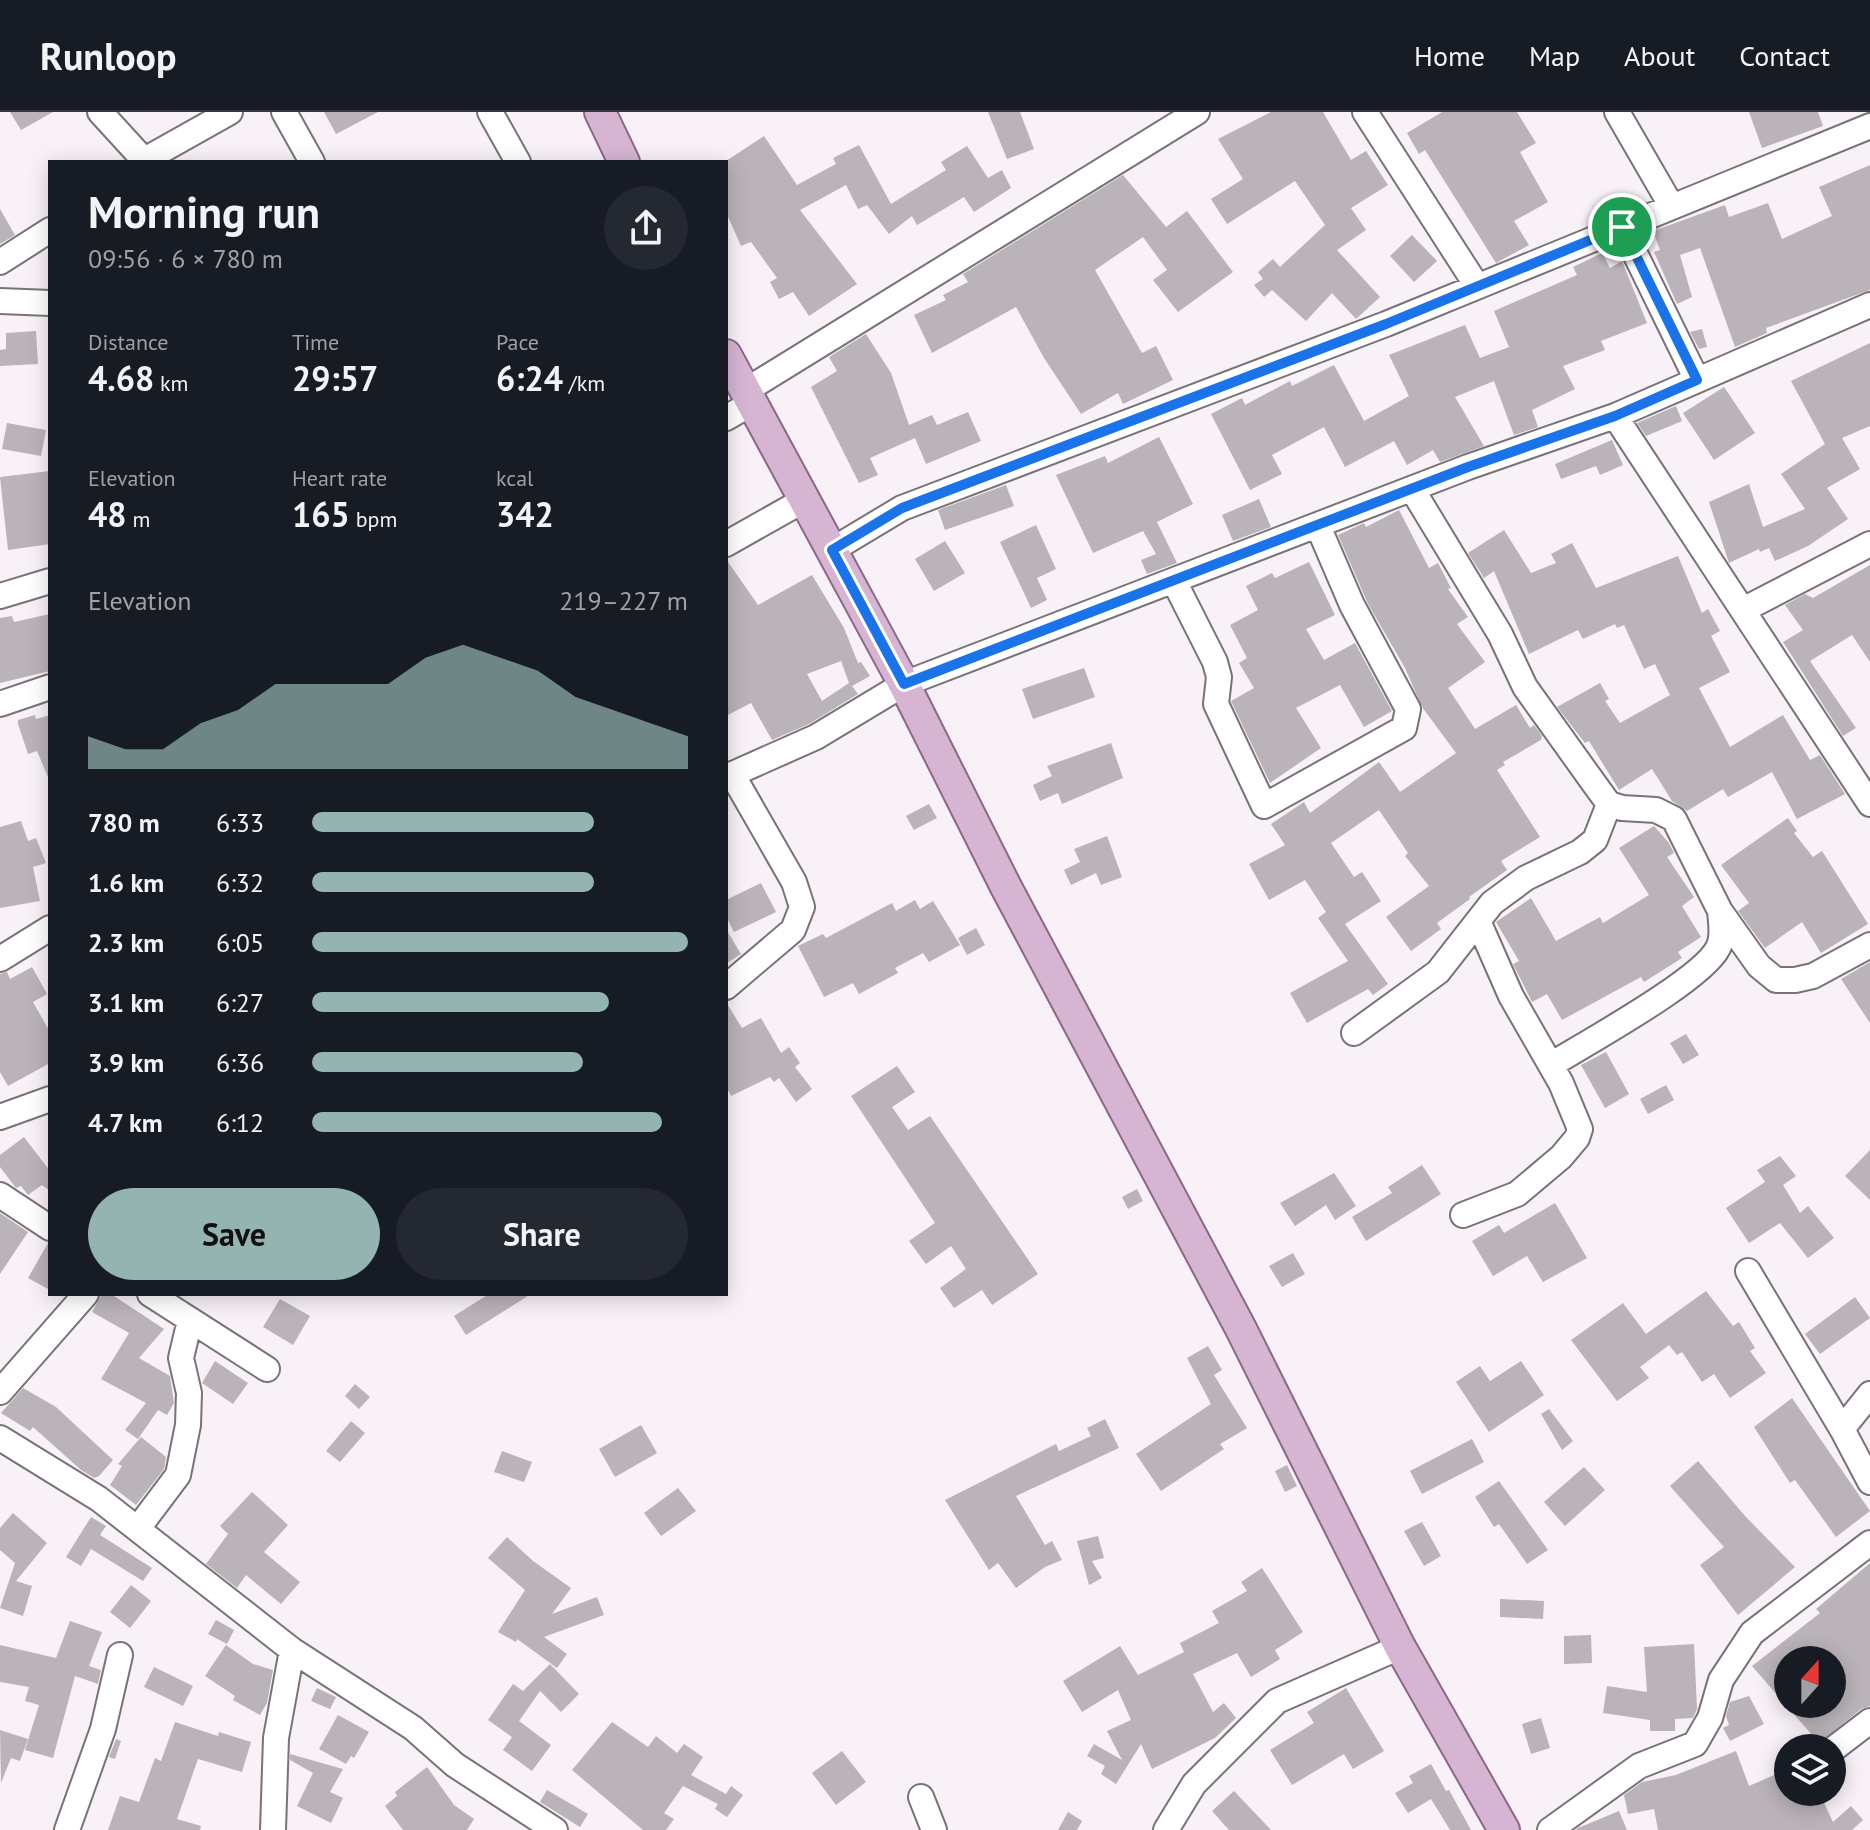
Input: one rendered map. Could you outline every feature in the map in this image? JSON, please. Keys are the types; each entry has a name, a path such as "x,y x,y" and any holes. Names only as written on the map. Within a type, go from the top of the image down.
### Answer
{"main road":[{"path":"600,112 623,160"},
{"path":"728,362 741,404 804,500 904,684 1006,887 1240,1327 1400,1647 1504,1830"}],"street":[{"path":"100,112 150,160"},
{"path":"152,160 187,135 230,112"},
{"path":"284,112 311,160"},
{"path":"490,112 517,160"},
{"path":"741,404 1197,112"},
{"path":"1365,112 1477,286"},
{"path":"1617,112 1672,207"},
{"path":"832,550 902,508 1386,324 1672,207 1863,122"},
{"path":"1622,227 1697,380"},
{"path":"0,262 48,231"},
{"path":"0,301 48,303"},
{"path":"728,985 793,930 802,907 794,882 729,776 816,737 904,684 1412,489 1615,416 1870,305"},
{"path":"1615,416 1870,804"},
{"path":"1412,489 1500,634 1525,687 1609,804 1656,810 1674,819 1720,911 1759,966 1776,980 1813,976 1870,945"},
{"path":"728,543 804,500"},
{"path":"1174,581 1215,662 1219,677 1216,704 1264,806 1404,728 1407,718 1408,709 1352,605 1318,526"},
{"path":"1743,610 1870,544"},
{"path":"0,596 48,582"},
{"path":"0,704 48,688"},
{"path":"1354,1033 1430,980 1492,903 1526,878 1580,852 1595,840 1609,804"},
{"path":"1551,1065 1681,984 1718,949 1722,933 1720,911"},
{"path":"1463,1215 1517,1194 1577,1138 1579,1122 1551,1065 1511,996 1478,921"},
{"path":"0,959 48,929"},
{"path":"0,1117 48,1100"},
{"path":"0,1195 48,1227"},
{"path":"1748,1271 1870,1482"},
{"path":"0,1392 84,1296"},
{"path":"153,1296 267,1369"},
{"path":"139,1527 178,1475 188,1425 189,1393 181,1358 190,1320"},
{"path":"1842,1429 1870,1394"},
{"path":"0,1438 139,1527 217,1593 292,1650 413,1728 455,1765 555,1830"},
{"path":"1550,1830 1639,1766 1695,1744 1710,1718 1721,1680 1752,1633 1870,1543"},
{"path":"1166,1830 1194,1784 1277,1701 1400,1647"},
{"path":"273,1830 276,1738 292,1650"},
{"path":"67,1830 103,1729 120,1655"},
{"path":"1846,1739 1870,1721"},
{"path":"921,1797 934,1830"}],"building":[{"path":"10,112 53,112 21,130"},
{"path":"324,112 378,112 336,134"},
{"path":"988,112 1020,112 1034,149 1007,159"},
{"path":"1271,112 1323,112 1351,160 1366,151 1388,185 1351,208 1366,230 1337,250 1380,297 1356,319 1332,293 1306,321 1272,290 1264,297 1254,285 1263,279 1258,272 1273,259 1280,267 1325,225 1295,181 1227,224 1211,199 1243,179 1218,139"},
{"path":"1442,112 1517,112 1536,143 1520,152 1548,202 1514,221 1529,245 1496,263 1425,150 1419,154 1407,133"},
{"path":"1749,112 1818,112 1823,126 1762,148"},
{"path":"764,136 797,185 836,164 833,158 859,145 891,204 946,170 941,162 967,146 988,178 1002,170 1011,188 974,212 964,197 917,225 912,216 889,234 867,205 858,209 846,185 800,210 857,284 809,316 793,292 779,299 770,282 777,278 751,242 741,246 728,217 728,160"},
{"path":"1870,165 1870,290 1766,328 1767,333 1735,347 1700,248 1680,255 1692,297 1677,304 1654,252 1660,250 1653,231 1725,205 1729,217 1768,203 1782,239 1832,216 1819,187"},
{"path":"1123,175 1166,227 1187,211 1233,272 1178,312 1153,280 1167,270 1143,237 1095,270 1142,353 1156,346 1173,380 1123,404 1118,393 1081,414 1044,358 1016,307 932,353 914,315 946,300 943,295 968,282 963,274"},
{"path":"0,209 15,235 0,244"},
{"path":"1412,235 1437,261 1414,282 1390,256"},
{"path":"1602,253 1610,268 1622,261 1647,323 1601,341 1605,350 1563,366 1575,389 1532,410 1538,427 1514,435 1494,381 1455,397 1484,446 1440,462 1433,450 1407,465 1394,441 1345,467 1324,427 1272,455 1282,474 1250,490 1211,414 1242,398 1245,405 1290,381 1292,386 1334,365 1364,421 1409,396 1389,355 1465,325 1480,358 1509,347 1494,311 1577,275 1573,267"},
{"path":"1702,329 1707,347 1699,349 1690,332"},
{"path":"36,331 38,364 0,366 0,350 6,349 6,333"},
{"path":"866,334 891,373 909,425 932,415 937,425 968,412 981,441 926,464 915,438 870,458 878,475 859,483 811,387 837,371 829,357"},
{"path":"1870,343 1870,426 1842,438 1860,469 1827,488 1848,519 1808,546 1775,561 1769,548 1760,552 1759,549 1729,563 1709,502 1749,484 1763,527 1805,509 1781,474 1825,444 1791,381"},
{"path":"1724,387 1755,433 1714,460 1683,413"},
{"path":"1676,406 1682,421 1646,436 1637,423"},
{"path":"7,423 46,430 41,456 2,449"},
{"path":"1159,437 1193,504 1157,522 1177,563 1147,574 1141,560 1156,554 1143,531 1093,553 1056,475 1105,456 1108,463"},
{"path":"1612,440 1623,465 1600,475 1596,466 1561,479 1555,464"},
{"path":"48,471 48,544 8,550 0,477"},
{"path":"1006,485 1014,506 945,530 938,510"},
{"path":"1259,499 1271,527 1233,541 1222,515"},
{"path":"1399,510 1429,568 1438,563 1451,588 1448,589 1468,617 1457,624 1485,662 1448,688 1475,729 1516,705 1530,728 1534,725 1542,736 1541,740 1503,762 1505,765 1497,770 1540,837 1501,861 1507,870 1437,923 1441,929 1411,951 1386,917 1429,886 1405,856 1408,853 1379,810 1331,843 1354,877 1362,872 1381,901 1345,924 1388,984 1373,995 1368,989 1307,1023 1290,993 1348,961 1318,918 1326,912 1305,880 1269,900 1249,864 1285,845 1271,824 1304,802 1310,813 1379,762 1400,792 1456,753 1422,707 1405,668 1368,604 1338,535 1364,523 1366,527"},
{"path":"1036,525 1056,569 1037,578 1047,600 1031,608 1000,542"},
{"path":"1504,530 1531,573 1556,563 1551,554 1572,543 1596,588 1678,556 1702,613 1708,609 1720,631 1711,636 1730,672 1699,688 1730,747 1783,715 1810,760 1820,755 1845,794 1797,819 1772,772 1728,797 1723,789 1687,811 1672,801 1652,769 1619,790 1589,741 1585,743 1557,707 1600,683 1609,699 1605,701 1620,723 1670,695 1655,664 1644,669 1624,625 1617,628 1615,624 1583,639 1578,630 1529,654 1494,571 1484,578 1468,553"},
{"path":"945,541 965,573 934,591 915,559"},
{"path":"728,562 758,605 812,575 844,628 858,663 861,662 870,676 852,686 858,694 809,724 772,740 751,703 728,715","holes":["841,661 849,683 822,701 807,674"]},
{"path":"1309,562 1335,615 1306,629 1324,660 1355,643 1392,711 1364,727 1340,685 1296,708 1321,748 1270,783 1231,701 1254,688 1239,663 1247,658 1230,625 1258,610 1246,586 1272,573 1275,578"},
{"path":"1870,565 1870,662 1852,635 1810,661 1856,728 1843,736 1783,642 1803,630 1785,605 1805,594 1813,598"},
{"path":"48,614 48,671 0,683 0,618 12,616 14,622"},
{"path":"1084,668 1095,697 1033,719 1022,689"},
{"path":"35,715 36,719 48,716 48,777 37,751 28,754 18,720"},
{"path":"1111,743 1123,778 1062,804 1058,793 1040,801 1033,785 1052,776 1047,766"},
{"path":"929,804 937,818 914,830 906,816"},
{"path":"1788,818 1797,831 1794,833 1813,857 1822,851 1868,924 1821,953 1802,922 1765,948 1738,911 1749,903 1721,865"},
{"path":"21,821 28,841 36,838 46,863 33,867 40,901 0,908 0,827"},
{"path":"1654,826 1669,843 1674,853 1667,857 1694,897 1682,906 1701,937 1678,952 1682,958 1644,982 1641,977 1562,1020 1547,994 1532,1002 1513,964 1519,961 1496,922 1531,898 1556,941 1600,917 1603,923 1649,895 1619,848"},
{"path":"1107,836 1122,877 1101,885 1096,873 1071,885 1064,870 1080,862 1074,849"},
{"path":"761,883 776,912 734,932 728,920 728,899"},
{"path":"915,900 920,909 933,901 960,945 929,962 923,953 895,968 898,973 859,994 853,983 824,997 798,946 823,934 826,938 892,903 896,911"},
{"path":"976,928 985,945 967,955 958,938"},
{"path":"728,932 741,954 728,963"},
{"path":"1870,962 1870,1023 1841,979"},
{"path":"32,967 47,994 33,1002 48,1028 48,1064 8,1086 0,1072 0,974 7,972 10,979"},
{"path":"728,1005 742,1028 761,1018 781,1053 789,1047 800,1063 795,1067 812,1089 796,1102 779,1078 774,1082 770,1077 731,1096 728,1090"},
{"path":"1686,1034 1699,1055 1683,1064 1670,1043"},
{"path":"1606,1052 1629,1094 1605,1108 1581,1065"},
{"path":"897,1066 915,1092 892,1107 908,1130 930,1116 1038,1274 992,1305 982,1290 954,1308 940,1288 966,1269 951,1246 926,1264 909,1241 935,1223 851,1096"},
{"path":"1666,1085 1674,1100 1648,1114 1640,1099"},
{"path":"24,1137 48,1168 48,1190 42,1185 28,1195 21,1186 16,1188 0,1167 0,1155"},
{"path":"1870,1150 1870,1200 1845,1176"},
{"path":"1780,1156 1796,1176 1783,1185 1800,1213 1808,1206 1834,1238 1808,1258 1780,1223 1749,1243 1726,1208 1765,1182 1757,1170"},
{"path":"1422,1165 1441,1194 1366,1241 1352,1217 1392,1193 1388,1187"},
{"path":"1334,1173 1356,1206 1335,1220 1326,1205 1295,1226 1280,1203"},
{"path":"1137,1189 1143,1201 1128,1209 1122,1197"},
{"path":"1555,1203 1587,1258 1543,1282 1527,1256 1493,1276 1472,1241 1499,1225 1504,1233"},
{"path":"0,1213 28,1232 0,1274"},
{"path":"48,1243 48,1289 28,1278"},
{"path":"1293,1253 1305,1274 1282,1287 1269,1266"},
{"path":"1706,1291 1733,1326 1739,1322 1755,1348 1750,1351 1766,1373 1730,1398 1714,1374 1702,1382 1682,1352 1677,1355 1669,1345 1640,1367 1649,1378 1617,1401 1571,1340 1623,1303 1646,1334"},
{"path":"101,1296 114,1296 164,1329 139,1358 170,1376 174,1403 167,1415 158,1410 138,1439 125,1430 146,1403 101,1379 129,1333 92,1312"},
{"path":"486,1296 528,1296 466,1335 454,1316"},
{"path":"1855,1297 1870,1318 1820,1354 1805,1334"},
{"path":"280,1299 310,1316 293,1345 263,1327"},
{"path":"1208,1346 1222,1370 1214,1375 1247,1428 1220,1444 1224,1449 1161,1491 1136,1454 1211,1404 1187,1358"},
{"path":"215,1361 248,1383 233,1404 202,1383"},
{"path":"1521,1361 1544,1395 1489,1432 1456,1382 1480,1366 1490,1381"},
{"path":"355,1384 370,1397 359,1409 345,1396"},
{"path":"23,1388 56,1407 113,1460 99,1476 94,1478 81,1470 33,1427 30,1431 1,1413"},
{"path":"1792,1398 1870,1511 1836,1537 1795,1480 1790,1483 1754,1427"},
{"path":"1549,1409 1573,1441 1562,1450 1541,1414"},
{"path":"1105,1419 1119,1448 1016,1496 1045,1545 1052,1541 1062,1560 1045,1567 1016,1588 998,1563 989,1570 945,1500 1056,1444 1059,1451 1091,1436 1087,1428"},
{"path":"351,1421 365,1433 340,1462 326,1451"},
{"path":"641,1425 657,1453 615,1477 599,1449"},
{"path":"141,1437 166,1457 164,1469 136,1505 110,1485 122,1466 118,1464"},
{"path":"1472,1439 1484,1462 1422,1494 1410,1471"},
{"path":"502,1451 532,1462 524,1482 494,1472"},
{"path":"1698,1461 1795,1567 1738,1615 1700,1565 1724,1547 1670,1486"},
{"path":"1287,1465 1297,1486 1285,1492 1275,1471"},
{"path":"1584,1467 1605,1490 1565,1526 1544,1502"},
{"path":"1499,1481 1548,1550 1527,1564 1499,1524 1494,1527 1475,1497"},
{"path":"678,1488 696,1511 661,1536 644,1513"},
{"path":"252,1492 288,1525 264,1552 300,1582 281,1604 246,1575 237,1588 206,1564 228,1534 220,1526"},
{"path":"13,1513 47,1543 16,1581 32,1586 23,1616 0,1608 15,1563 0,1550 0,1528"},
{"path":"91,1517 106,1526 100,1535 152,1568 143,1581 91,1549 81,1566 66,1557"},
{"path":"1422,1522 1441,1556 1424,1566 1404,1531"},
{"path":"1098,1536 1104,1558 1092,1561 1102,1578 1089,1585 1077,1541"},
{"path":"507,1537 533,1561 571,1588 552,1614 597,1597 604,1615 544,1637 567,1654 557,1668 517,1639 516,1642 498,1632 525,1590 488,1558"},
{"path":"1870,1563 1870,1706 1861,1709 1830,1734 1811,1734 1797,1718 1846,1718 1846,1646 1778,1646 1820,1613 1816,1609"},
{"path":"1262,1568 1303,1632 1275,1650 1280,1659 1251,1677 1237,1653 1193,1674 1213,1712 1224,1703 1236,1718 1215,1738 1152,1769 1141,1744 1116,1784 1101,1774 1105,1766 1087,1756 1094,1744 1122,1760 1107,1731 1131,1720 1118,1690 1082,1712 1063,1681 1120,1646 1138,1675 1184,1652 1180,1643 1219,1623 1212,1611 1247,1591 1241,1582"},
{"path":"131,1585 151,1601 130,1628 110,1612"},
{"path":"1500,1599 1544,1601 1543,1619 1500,1617"},
{"path":"216,1620 234,1630 227,1644 208,1634"},
{"path":"70,1621 102,1632 89,1666 101,1670 98,1684 75,1676 53,1758 25,1750 39,1705 25,1701 29,1687 0,1682 0,1645 56,1658"},
{"path":"1591,1635 1592,1663 1564,1664 1564,1636"},
{"path":"1694,1644 1697,1709 1693,1718 1675,1719 1675,1731 1650,1731 1650,1720 1603,1713 1607,1686 1647,1692 1644,1647"},
{"path":"226,1645 253,1664 273,1670 267,1703 260,1715 233,1700 235,1696 205,1676"},
{"path":"1774,1649 1774,1691 1752,1666"},
{"path":"550,1664 579,1694 561,1712 540,1691 519,1721 551,1745 532,1771 503,1750 512,1737 488,1720 513,1684 523,1691"},
{"path":"154,1667 193,1686 183,1706 144,1687"},
{"path":"317,1688 336,1697 330,1709 311,1701"},
{"path":"1346,1688 1384,1751 1353,1769 1344,1754 1292,1785 1270,1750 1314,1723 1307,1712"},
{"path":"1749,1696 1764,1724 1730,1741 1723,1728 1729,1725 1726,1716 1730,1702"},
{"path":"338,1715 369,1732 354,1758 351,1756 346,1764 319,1749"},
{"path":"1541,1718 1550,1748 1531,1754 1522,1724"},
{"path":"175,1722 218,1736 219,1732 251,1742 242,1772 198,1759 177,1819 201,1826 200,1830 108,1830 120,1796 139,1802 155,1758 161,1761"},
{"path":"612,1722 648,1747 656,1736 677,1753 684,1744 703,1757 691,1775 726,1794 731,1786 743,1795 727,1817 715,1809 718,1804 683,1786 664,1813 674,1819 666,1830 643,1830 572,1770"},
{"path":"0,1730 28,1739 20,1761 11,1758 1,1783"},
{"path":"116,1739 121,1741 115,1759 109,1757"},
{"path":"842,1751 866,1782 836,1805 812,1773"},
{"path":"1736,1751 1749,1786 1774,1775 1774,1806 1826,1806 1833,1822 1851,1806 1863,1820 1852,1830 1658,1830 1654,1809 1628,1814 1624,1795 1642,1782 1676,1775"},
{"path":"290,1754 343,1769 330,1792 343,1798 331,1823 297,1806 313,1773 290,1760"},
{"path":"1431,1764 1471,1830 1450,1830 1431,1799 1408,1813 1395,1793 1413,1783 1409,1776"},
{"path":"427,1767 454,1805 474,1819 467,1830 403,1830 385,1806 397,1796 395,1792"},
{"path":"547,1790 588,1814 580,1827 540,1802"},
{"path":"1234,1791 1271,1830 1229,1830 1212,1811"},
{"path":"1619,1811 1627,1830 1576,1830 1578,1828"},
{"path":"1068,1812 1082,1821 1077,1830 1058,1830"}],"route":[{"path":"1622,227 1697,380 1615,416 1468,467 904,684 832,550 902,508 1386,324 1622,227"}]}
